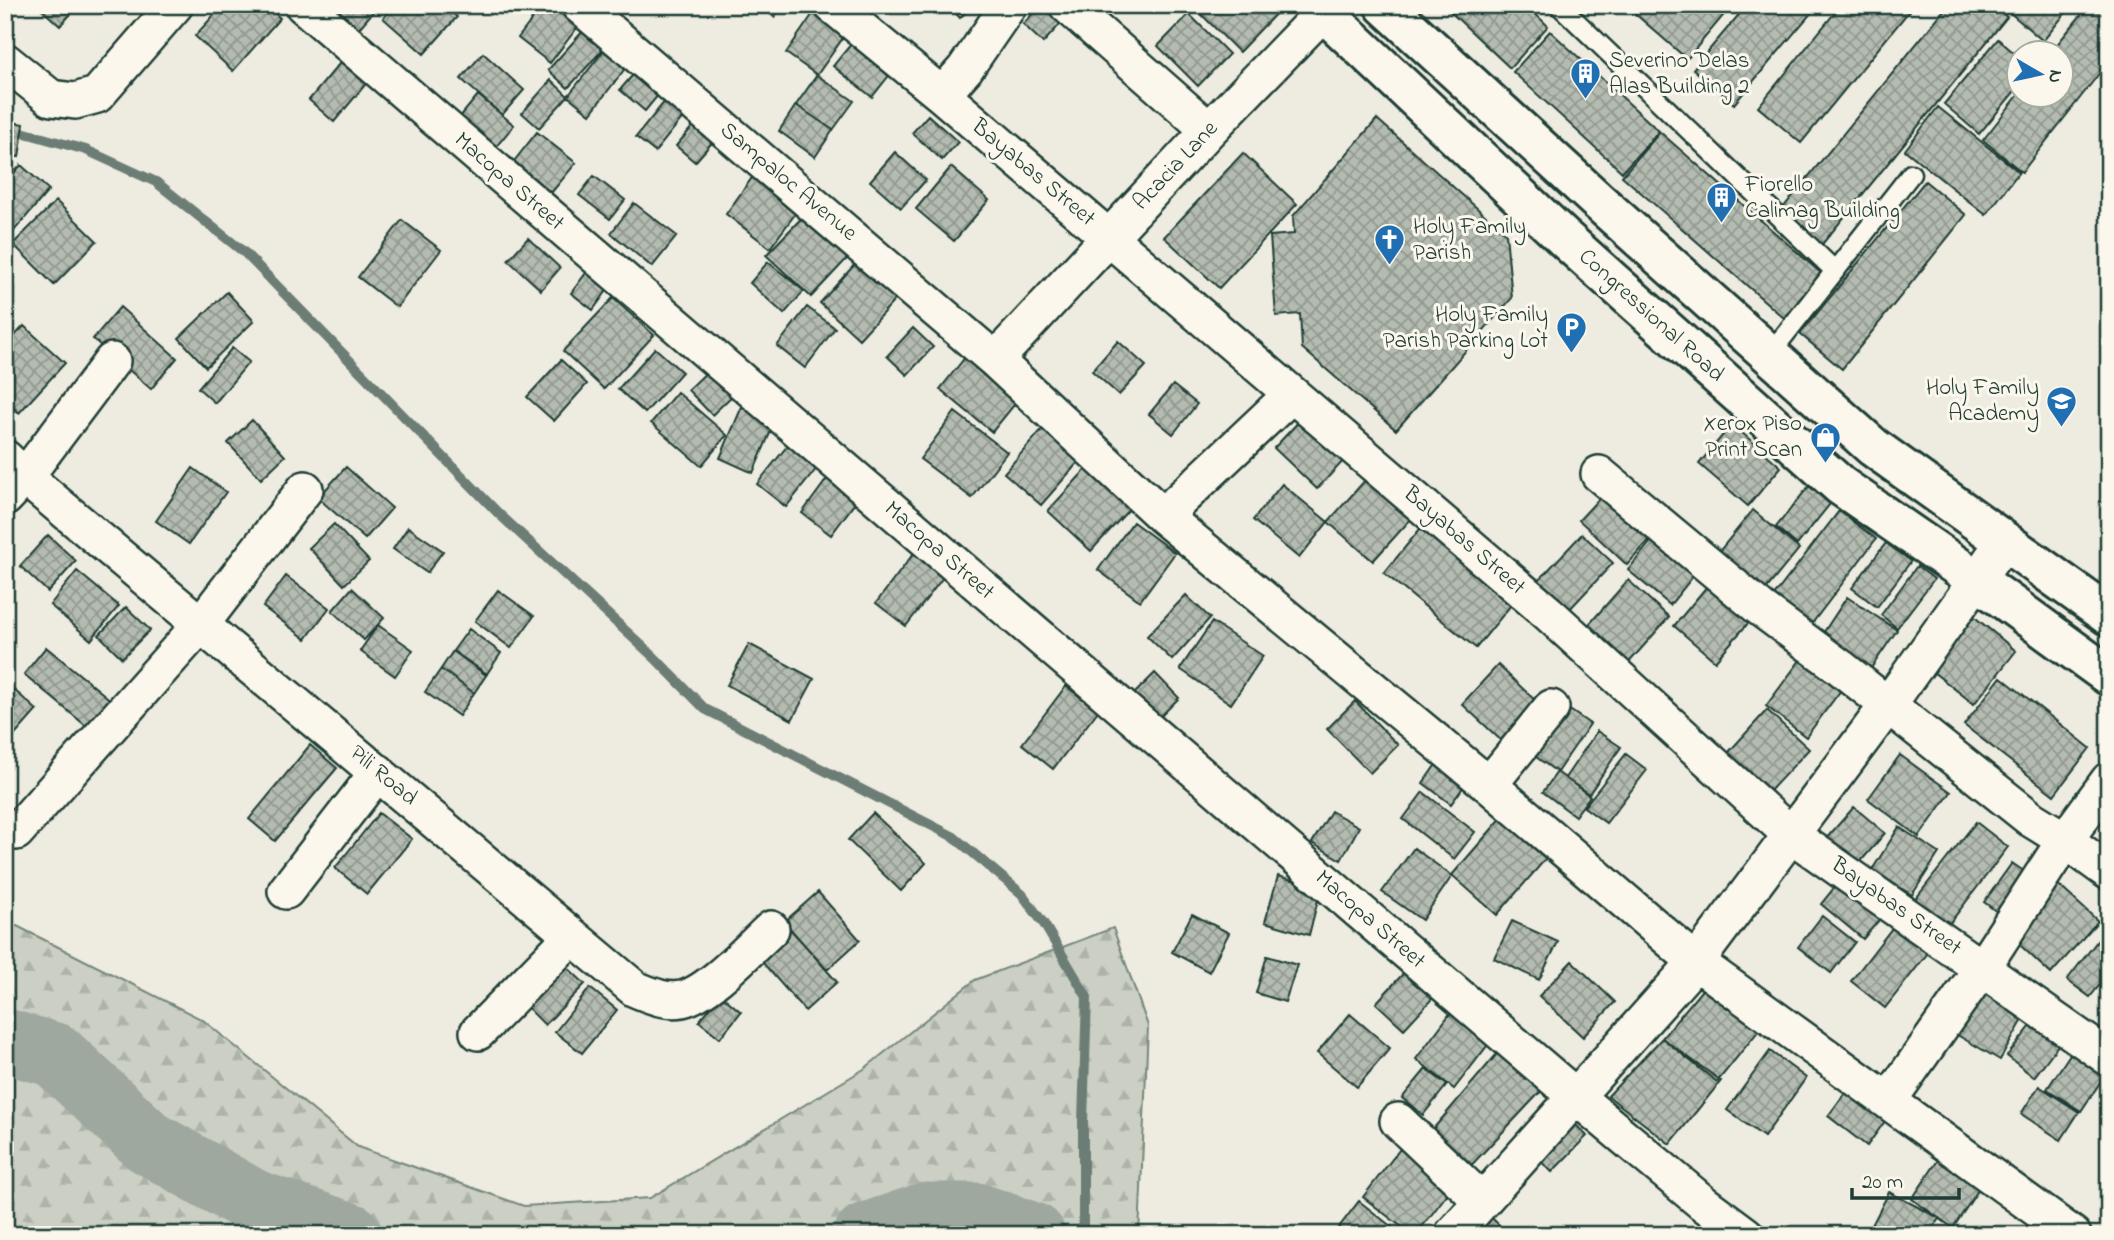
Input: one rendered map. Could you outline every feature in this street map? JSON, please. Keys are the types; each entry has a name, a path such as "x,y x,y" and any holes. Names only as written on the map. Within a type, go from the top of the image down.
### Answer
{"main road":[{"path":"1384,5 1872,447 2003,543 2109,616"},
{"name":"Congressional Road","path":"1323,8 1564,238 1841,486 2109,676"}],"street":[{"path":"5,61 51,98 75,101 97,95 175,5"},
{"name":"Macopa Street","path":"303,5 1575,1096 1703,1203 1746,1235"},
{"name":"Sampaloc Avenue","path":"579,5 995,360 1163,516 1489,785 1696,962 2073,1235"},
{"name":"Bayabas Street","path":"832,5 942,95 1548,613 1790,834 2109,1058"},
{"path":"942,95 965,69 1009,5"},
{"path":"1067,5 1209,130"},
{"name":"Acacia Lane","path":"995,360 1323,8"},
{"path":"12,478 112,361"},
{"path":"1163,516 1292,394"},
{"path":"1599,474 1760,608 2031,819 2109,872"},
{"name":"Pili Road","path":"12,478 202,623 635,989 657,998 682,999 711,984 771,929"},
{"path":"16,832 202,623 305,489"},
{"path":"1452,1235 1696,962 1888,705 2003,543"},
{"path":"1489,785 1551,708"},
{"path":"286,891 378,772"},
{"path":"1889,1100 1982,968 2065,840 2109,780"},
{"path":"478,1032 572,936"},
{"path":"1398,1121 1482,1200"}],"lane":[{"path":"1559,5 1835,271"},
{"path":"1769,355 1911,174"}],"green space":[{"path":"5,920 203,1020 358,1147 524,1206 650,1198 864,1069 975,980 1113,928 1148,1026 1139,1235 5,1235"}],"building":[{"path":"37,5 79,5 60,26"},
{"path":"223,5 266,5 280,18 233,71 195,36"},
{"path":"320,5 379,5 354,34"},
{"path":"394,5 444,5 457,17 424,54 383,18"},
{"path":"543,5 564,5 583,20 550,63 518,38"},
{"path":"760,5 784,5 774,17"},
{"path":"819,5 852,25 817,75 786,53"},
{"path":"948,5 973,5 960,18"},
{"path":"1041,5 1065,5 1072,11 1043,43 1023,24"},
{"path":"1192,5 1281,5 1283,6 1239,52"},
{"path":"1443,5 1526,5 1548,26 1510,68"},
{"path":"1625,5 1732,5 1687,59"},
{"path":"1747,5 1818,5 1734,104 1693,69"},
{"path":"1841,5 1914,5 1801,143 1758,107"},
{"path":"1948,5 1993,5 2007,17 1819,248 1778,214"},
{"path":"2001,5 2072,5 2045,38 2040,38"},
{"path":"2089,5 2109,5 2109,61 2076,103 2076,38 2062,38"},
{"path":"1189,14 1229,54 1198,86 1158,46"},
{"path":"584,30 604,48 568,88 548,70"},
{"name":"Severino Delas Alas Building 2","path":"1550,31 1659,131 1622,172 1513,72"},
{"path":"856,38 895,68 872,97 833,66"},
{"path":"1998,39 2006,46 2006,102 1979,134 1944,104"},
{"path":"605,49 627,66 590,114 568,96"},
{"path":"483,53 524,90 502,115 461,79"},
{"path":"344,58 369,80 334,122 309,100"},
{"path":"643,63 668,83 645,111 620,90"},
{"path":"817,75 854,101 833,130 796,105"},
{"path":"551,80 568,96 539,128 522,113"},
{"path":"673,91 692,106 655,152 636,137"},
{"path":"478,95 514,125 486,159 450,129"},
{"path":"796,105 833,130 815,157 779,131"},
{"path":"1938,107 2019,172 1986,215 1905,150"},
{"path":"2008,108 2072,108 2022,172 1983,140"},
{"path":"928,115 958,142 942,160 912,133"},
{"name":"Holy Family Parish","path":"1377,119 1506,234 1512,298 1396,430 1302,348 1300,314 1276,316 1270,236 1294,234 1293,216"},
{"path":"698,120 717,137 695,162 676,146"},
{"path":"5,121 24,124 19,157 5,155"},
{"path":"537,132 576,163 542,204 504,174"},
{"name":"Fiorello Calimag Building","path":"1660,132 1822,274 1784,318 1622,176"},
{"path":"895,152 926,180 901,208 870,181"},
{"path":"1243,153 1297,204 1219,288 1164,237"},
{"path":"21,165 49,190 7,239 5,183"},
{"path":"951,167 989,200 954,241 916,209"},
{"path":"759,168 804,202 770,248 726,214"},
{"path":"594,176 625,200 610,219 579,195"},
{"path":"1925,181 1966,215 1842,369 1800,334"},
{"path":"56,201 97,241 54,285 13,244"},
{"path":"634,203 677,236 652,267 611,233"},
{"path":"814,205 857,248 811,297 766,255"},
{"path":"402,220 441,250 397,307 358,277"},
{"path":"528,238 560,268 541,290 508,260"},
{"path":"866,252 906,288 859,339 820,303"},
{"path":"768,262 804,291 784,314 750,283"},
{"path":"589,269 611,285 593,310 571,293"},
{"path":"227,292 254,321 206,367 179,338"},
{"path":"613,298 654,335 604,389 563,351"},
{"path":"120,307 177,358 151,389 93,339"},
{"path":"807,307 835,328 805,368 777,346"},
{"path":"24,326 65,363 19,413 5,400 5,346"},
{"path":"913,328 933,347 907,375 887,356"},
{"path":"1118,341 1146,366 1119,395 1092,371"},
{"path":"232,348 249,362 215,403 198,388"},
{"path":"655,348 682,372 645,413 618,389"},
{"path":"971,350 1023,394 992,432 940,389"},
{"path":"561,360 587,384 554,421 527,397"},
{"path":"712,367 736,392 712,415 688,390"},
{"path":"1173,385 1197,404 1173,434 1149,414"},
{"path":"677,392 727,435 701,466 651,423"},
{"path":"743,404 776,419 753,473 720,458"},
{"path":"955,412 1007,452 972,498 920,459"},
{"path":"1304,416 1346,458 1317,489 1274,448"},
{"path":"1052,418 1089,450 1041,505 1004,473"},
{"path":"252,420 285,456 261,479 228,443"},
{"path":"1732,424 1781,467 1748,506 1699,464"},
{"path":"796,435 825,458 786,507 757,484"},
{"path":"1089,466 1132,506 1091,551 1048,511"},
{"path":"346,467 392,508 365,539 318,498"},
{"path":"193,468 226,492 189,544 156,521"},
{"path":"1375,469 1419,510 1373,561 1328,522"},
{"path":"833,471 863,492 831,535 802,513"},
{"path":"1282,484 1328,522 1299,558 1253,520"},
{"path":"1809,486 1830,504 1797,545 1776,527"},
{"path":"1606,491 1654,535 1627,565 1579,520"},
{"path":"1753,510 1799,549 1763,593 1717,554"},
{"path":"1839,511 1876,539 1807,630 1770,601"},
{"path":"1133,522 1175,553 1140,601 1098,570"},
{"path":"334,524 369,561 344,585 309,548"},
{"path":"1424,524 1516,599 1476,648 1384,573"},
{"path":"408,527 443,551 427,573 393,549"},
{"path":"1582,534 1613,563 1567,612 1537,582"},
{"path":"48,535 76,561 48,592 20,566"},
{"path":"1656,535 1699,569 1670,605 1628,570"},
{"path":"1886,543 1911,561 1877,607 1852,588"},
{"path":"917,549 947,572 906,626 876,603"},
{"path":"1917,566 1934,579 1897,628 1881,615"},
{"path":"77,571 119,606 91,640 50,605"},
{"path":"286,576 329,608 306,639 263,607"},
{"path":"1628,580 1669,617 1625,667 1584,630"},
{"path":"1708,585 1750,621 1715,661 1674,626"},
{"path":"352,588 384,618 364,640 332,611"},
{"path":"498,590 534,616 511,648 475,621"},
{"path":"1186,595 1210,618 1172,660 1147,636"},
{"path":"1847,597 1897,630 1867,674 1818,641"},
{"path":"126,607 150,630 122,658 99,635"},
{"path":"1971,614 2016,651 1974,704 1928,668"},
{"path":"1212,622 1263,656 1231,704 1180,669"},
{"path":"378,625 413,650 395,676 360,651"},
{"path":"469,629 501,653 486,675 453,651"},
{"path":"749,644 814,679 792,720 727,685"},
{"path":"46,647 113,702 91,730 24,674"},
{"path":"453,651 487,674 474,693 441,669"},
{"path":"1801,659 1841,690 1806,737 1766,706"},
{"path":"1498,665 1542,707 1506,745 1462,704"},
{"path":"441,669 474,693 459,716 425,692"},
{"path":"1155,673 1179,698 1155,722 1130,698"},
{"path":"2001,677 2090,748 2054,795 1964,725"},
{"path":"5,682 37,710 15,735 5,727"},
{"path":"1066,686 1098,711 1053,769 1022,744"},
{"path":"1355,701 1398,745 1370,773 1327,729"},
{"path":"1561,704 1590,724 1557,772 1529,752"},
{"path":"1767,710 1809,749 1768,793 1727,754"},
{"path":"1597,731 1621,747 1589,794 1565,778"},
{"path":"310,745 337,768 275,841 249,819"},
{"path":"1446,750 1475,771 1451,804 1423,783"},
{"path":"1626,754 1647,770 1606,823 1584,807"},
{"path":"1900,755 1951,792 1919,837 1868,799"},
{"path":"1557,772 1590,796 1575,816 1543,792"},
{"path":"1423,792 1475,832 1454,859 1403,819"},
{"path":"1854,807 1885,833 1856,867 1825,840"},
{"path":"1510,808 1555,848 1497,915 1452,875"},
{"path":"1331,811 1359,827 1341,860 1312,843"},
{"path":"379,813 412,839 367,894 335,868"},
{"path":"873,813 926,863 901,891 848,840"},
{"path":"1976,822 2008,847 1946,928 1913,902"},
{"path":"1899,827 1939,853 1912,895 1872,870"},
{"path":"1414,848 1452,876 1422,920 1382,892"},
{"path":"2012,863 2025,872 1997,912 1984,902"},
{"path":"1278,876 1321,888 1309,935 1265,922"},
{"path":"1842,878 1885,913 1863,939 1821,904"},
{"path":"2053,880 2098,921 2051,974 2008,934"},
{"path":"818,892 860,940 827,970 784,922"},
{"path":"1192,914 1229,933 1209,972 1172,952"},
{"path":"1822,916 1855,942 1831,973 1798,947"},
{"path":"1512,921 1558,942 1539,980 1494,958"},
{"path":"1896,923 1931,949 1885,1008 1851,981"},
{"path":"788,926 837,982 805,1011 756,955"},
{"path":"2105,931 2109,934 2109,973 2090,997 2067,980"},
{"path":"1267,956 1297,965 1285,1002 1256,993"},
{"path":"1572,961 1615,1002 1583,1037 1539,996"},
{"path":"1413,963 1441,989 1404,1029 1376,1003"},
{"path":"566,966 585,984 545,1025 527,1007"},
{"path":"1981,981 2029,1009 2000,1060 1952,1032"},
{"path":"1706,985 1760,1029 1717,1082 1662,1038"},
{"path":"590,988 617,1010 582,1053 555,1032"},
{"path":"721,995 741,1012 720,1038 699,1021"},
{"path":"1458,1003 1497,1033 1454,1089 1416,1059"},
{"path":"2042,1012 2068,1032 2034,1077 2007,1056"},
{"path":"1350,1014 1390,1048 1357,1087 1317,1053"},
{"path":"1662,1038 1721,1081 1670,1144 1608,1096"},
{"path":"2080,1039 2109,1069 2081,1111 2047,1089"},
{"path":"1502,1048 1545,1087 1464,1173 1427,1136"},
{"path":"1770,1051 1806,1078 1764,1137 1727,1110"},
{"path":"1426,1069 1447,1085 1423,1115 1402,1098"},
{"path":"1854,1081 1893,1110 1867,1146 1828,1116"},
{"path":"2039,1086 2079,1112 2061,1140 2021,1114"},
{"path":"1568,1117 1587,1136 1552,1172 1533,1154"},
{"path":"1947,1147 1988,1175 1953,1228 1912,1199"},
{"path":"1400,1149 1451,1189 1416,1235 1412,1235 1363,1197"},
{"path":"1889,1192 1939,1218 1930,1235 1867,1235"},
{"path":"1359,1201 1402,1235 1333,1235"},
{"path":"1481,1207 1509,1235 1456,1235"}],"waterway":[{"path":"11,129 86,150 156,182 245,253 498,513 655,658 705,709 954,837 1022,894 1044,924 1087,997 1083,1235"},
{"path":"5,1041 55,1055 148,1142 254,1202 350,1235"},
{"path":"866,1235 925,1215 977,1215 1033,1235"}],"place":[{"name":"Severino Delas Alas Building 2","path":"1586,101"},
{"name":"Fiorello Calimag Building","path":"1722,225"},
{"name":"Holy Family Parish","path":"1390,267"},
{"name":"Holy Family Parish Parking Lot","path":"1571,355"},
{"name":"Holy Family Academy","path":"2062,428"},
{"name":"Xerox Piso Print Scan","path":"1825,464"}]}
